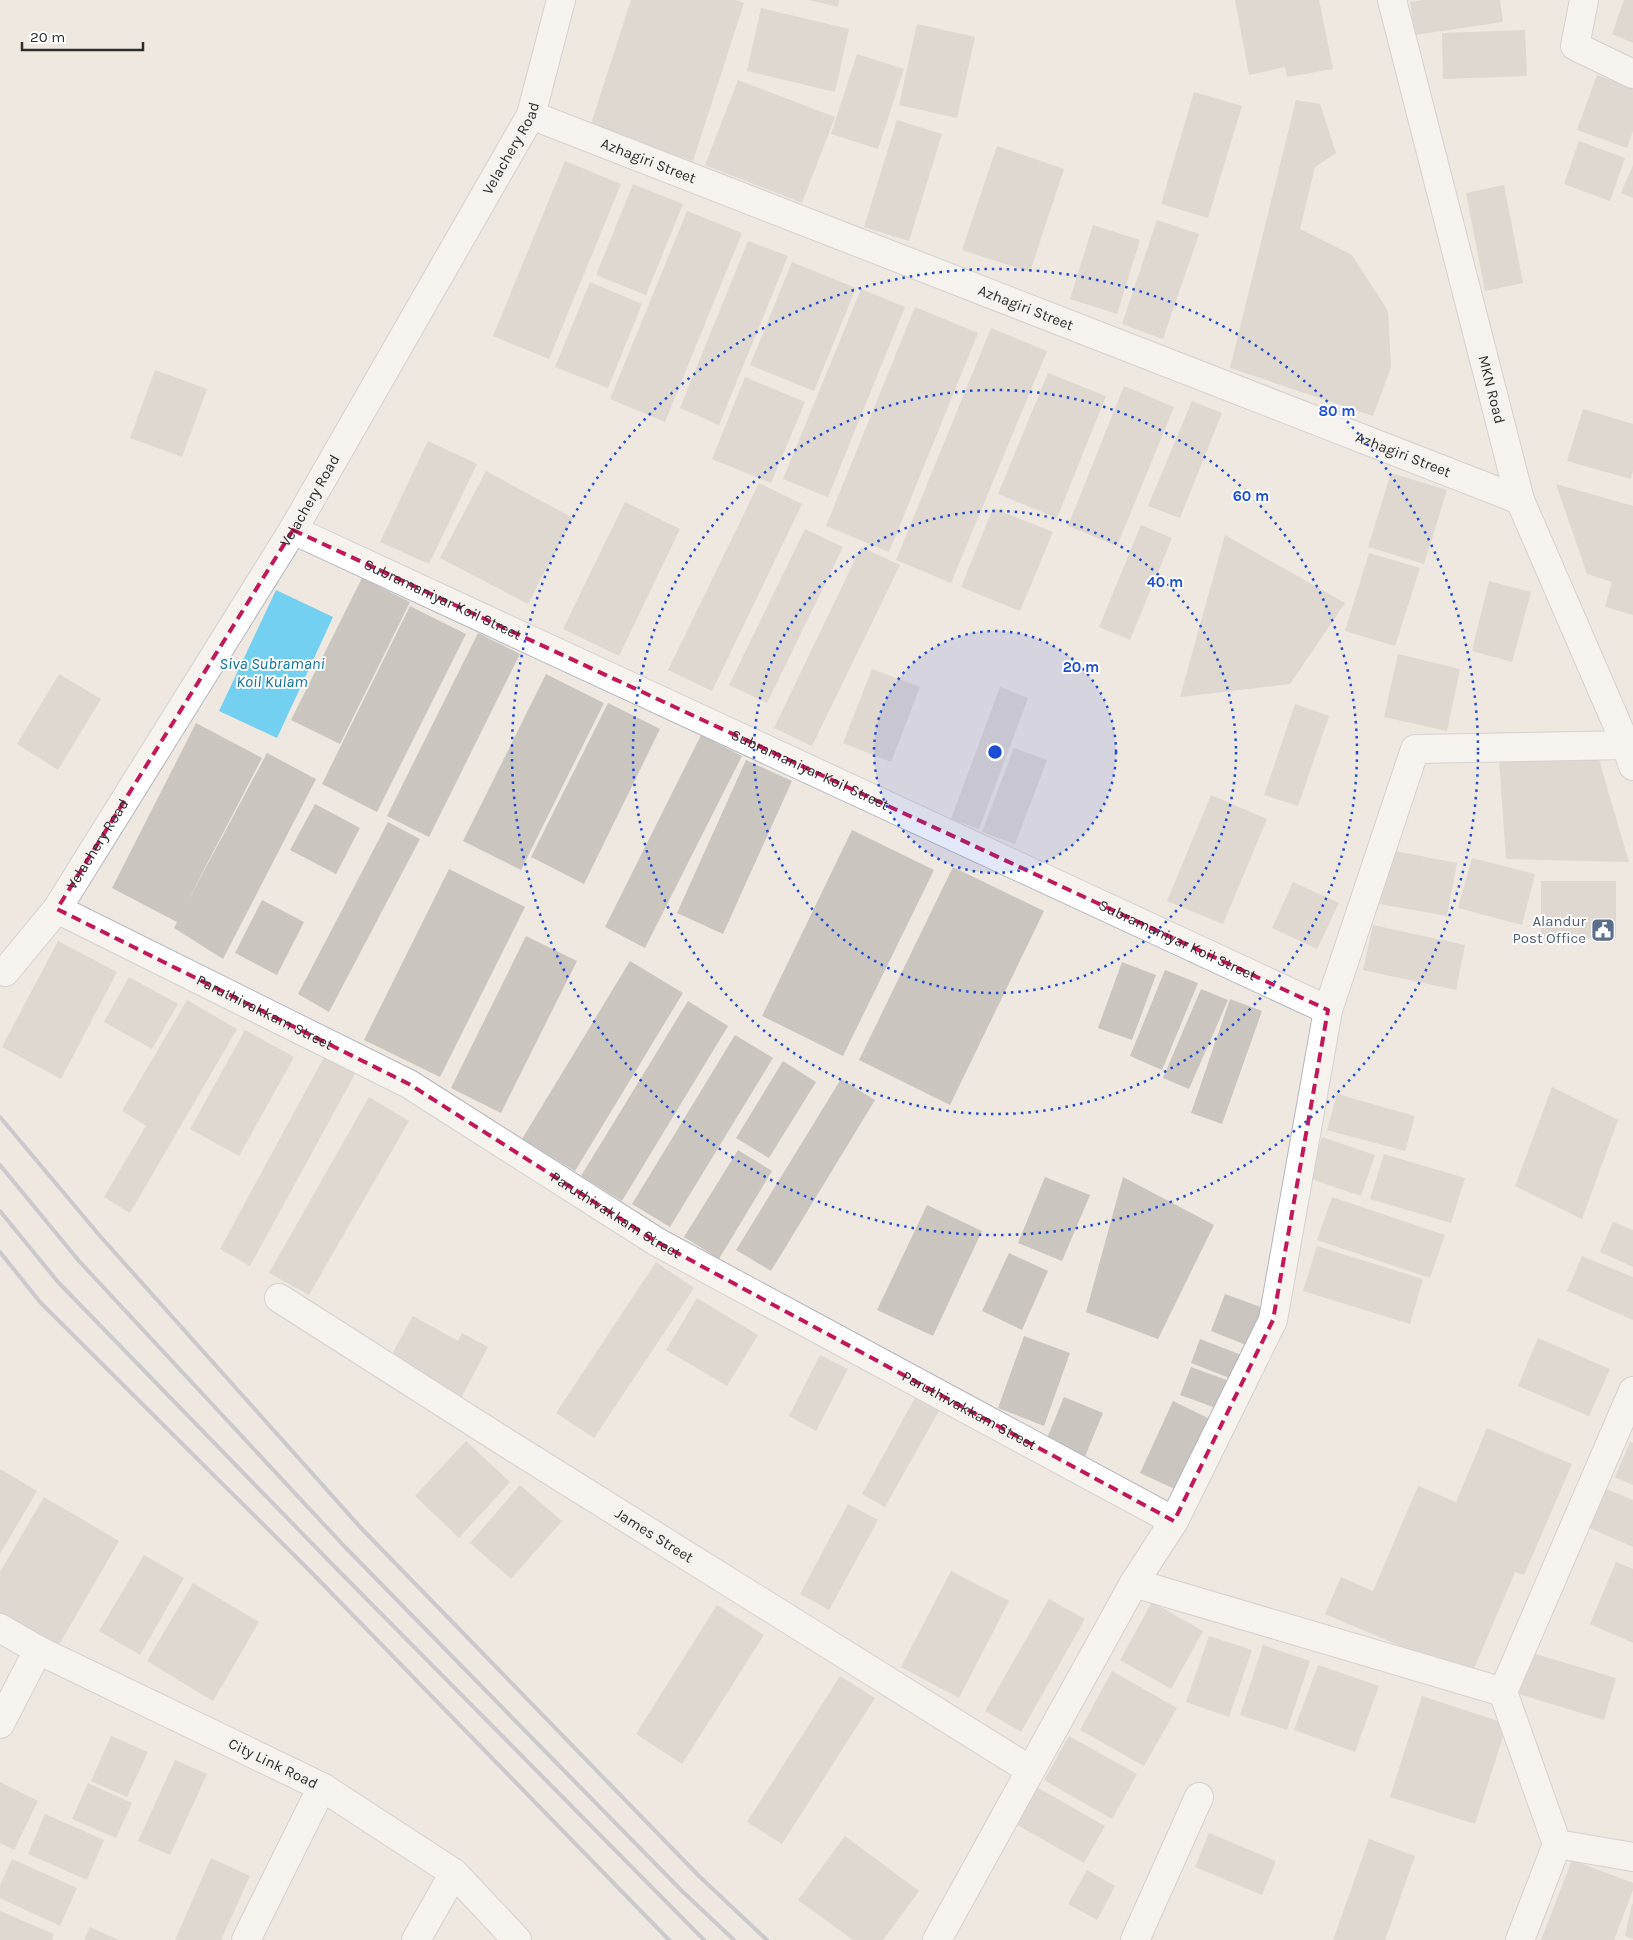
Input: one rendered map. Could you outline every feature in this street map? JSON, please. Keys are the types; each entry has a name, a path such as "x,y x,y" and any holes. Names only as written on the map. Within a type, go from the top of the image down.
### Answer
{"street":[{"name":"Velachery Road","path":"5,972 57,909 293,530 531,115 561,0"},
{"name":"MKN Road","path":"1392,0 1520,500 1629,755"},
{"path":"1584,0 1575,46 1633,74"},
{"name":"Azhagiri Street","path":"531,115 1520,500"},
{"name":"Subramaniyar Koil Street","path":"293,530 1328,1010"},
{"path":"937,1940 1134,1583 1174,1521 1273,1320 1328,1010 1415,749 1629,755"},
{"name":"Paruthivakkam Street","path":"57,909 409,1084 657,1242 1174,1521"},
{"name":"James Street","path":"279,1298 508,1444 1030,1770"},
{"path":"1520,1940 1557,1844 1503,1692 1633,1391"},
{"path":"1134,1583 1503,1692"},
{"name":"City Link Road","path":"0,1628 38,1650 322,1787 454,1873 517,1940"},
{"path":"0,1724 38,1650"},
{"path":"246,1940 322,1787"},
{"path":"1135,1940 1199,1797"},
{"path":"1557,1844 1633,1857"},
{"path":"416,1940 454,1873"}],"highlighted area":[{"path":"293,530 1328,1010 1273,1320 1174,1521 657,1242 409,1084 57,909"}],"water":[{"name":"Siva Subramani Koil Kulam","path":"276,590 333,617 277,738 219,711"}],"building":[{"path":"631,0 736,0 744,3 693,161 590,127"},
{"path":"809,0 839,0 838,7"},
{"path":"1235,0 1319,0 1333,69 1287,77 1285,67 1249,75"},
{"path":"1422,0 1500,0 1503,22 1415,35 1410,2"},
{"path":"1624,0 1633,0 1633,43 1612,34"},
{"path":"761,8 849,29 835,92 747,71"},
{"path":"917,24 975,37 957,118 899,105"},
{"path":"1525,30 1527,76 1443,79 1442,33"},
{"path":"857,54 904,69 878,149 831,134"},
{"path":"1597,75 1633,88 1633,131 1627,148 1577,130"},
{"path":"738,80 835,117 802,203 705,165"},
{"path":"1194,92 1242,106 1208,218 1161,204"},
{"path":"1296,100 1320,104 1336,153 1315,167 1300,229 1352,255 1388,311 1391,367 1373,416 1230,368"},
{"path":"897,120 942,134 909,241 864,227"},
{"path":"1579,141 1625,158 1610,201 1564,184"},
{"path":"997,146 1064,169 1030,272 962,250"},
{"path":"565,161 621,184 549,359 493,336"},
{"path":"1633,165 1633,198 1621,193"},
{"path":"633,184 683,204 646,295 596,275"},
{"path":"1504,185 1523,283 1485,291 1466,193"},
{"path":"687,211 742,233 665,422 610,399"},
{"path":"1157,220 1199,234 1163,339 1122,324"},
{"path":"1093,225 1140,240 1117,314 1070,299"},
{"path":"748,241 788,256 719,425 680,408"},
{"path":"792,262 856,288 814,391 750,365"},
{"path":"590,282 642,304 608,388 555,367"},
{"path":"861,289 905,307 828,497 783,479"},
{"path":"915,307 978,333 889,552 826,526"},
{"path":"991,328 1047,351 951,583 896,560"},
{"path":"155,370 207,389 182,457 130,438"},
{"path":"1048,373 1106,396 1057,518 998,494"},
{"path":"745,377 805,402 771,483 712,459"},
{"path":"1124,386 1174,407 1117,546 1068,526"},
{"path":"1192,401 1222,413 1180,518 1148,506"},
{"path":"1583,409 1633,424 1633,471 1631,479 1567,461"},
{"path":"428,441 477,464 429,564 380,542"},
{"path":"486,471 573,518 528,604 440,558"},
{"path":"1391,473 1447,490 1424,564 1368,547"},
{"path":"759,483 802,504 712,691 668,670"},
{"path":"1556,484 1633,506 1633,615 1605,607 1612,582 1587,574"},
{"path":"625,502 680,529 619,656 563,629"},
{"path":"993,508 1053,532 1020,611 961,587"},
{"path":"1141,525 1172,538 1130,640 1099,627"},
{"path":"805,529 843,547 767,703 729,685"},
{"path":"1225,535 1345,603 1290,684 1180,697"},
{"path":"861,547 900,565 812,746 774,728"},
{"path":"1369,553 1420,568 1395,646 1345,631"},
{"path":"362,578 410,602 340,744 291,720"},
{"path":"1489,581 1531,592 1512,662 1472,651"},
{"path":"410,606 466,634 377,812 322,784"},
{"path":"478,633 520,654 429,837 387,816"},
{"path":"1398,654 1460,669 1447,731 1384,717"},
{"path":"872,669 920,687 891,762 843,743"},
{"path":"59,674 101,699 58,770 17,744"},
{"path":"546,674 604,703 521,870 463,841"},
{"path":"1000,687 1028,698 979,829 951,819"},
{"path":"608,703 660,729 584,884 531,857"},
{"path":"1295,704 1329,716 1298,806 1264,795"},
{"path":"196,723 262,758 183,910 267,753 316,779 223,959 174,928 177,922 112,888"},
{"path":"701,735 742,756 645,948 605,927"},
{"path":"1014,748 1047,760 1015,844 982,832"},
{"path":"1597,753 1629,862 1506,859 1499,760"},
{"path":"746,760 792,781 723,934 677,913"},
{"path":"1211,795 1267,819 1223,924 1167,901"},
{"path":"315,804 360,828 336,874 290,850"},
{"path":"388,822 420,839 329,1012 298,994"},
{"path":"852,830 934,870 843,1056 762,1016"},
{"path":"1390,850 1457,863 1447,916 1380,904"},
{"path":"1472,858 1535,874 1522,925 1458,908"},
{"path":"953,867 1044,911 950,1105 859,1060"},
{"path":"449,869 525,907 440,1077 364,1040"},
{"path":"1541,881 1616,881 1616,938 1541,939"},
{"path":"1293,882 1339,903 1317,949 1272,928"},
{"path":"262,900 304,922 277,975 235,953"},
{"path":"1373,925 1465,945 1456,990 1363,970"},
{"path":"526,936 577,961 501,1113 451,1088"},
{"path":"58,941 117,972 61,1079 2,1047"},
{"path":"630,961 683,993 575,1171 522,1139"},
{"path":"1122,962 1156,975 1132,1040 1098,1028"},
{"path":"1165,970 1198,983 1162,1070 1130,1056"},
{"path":"129,977 178,1004 152,1049 104,1022"},
{"path":"1201,989 1228,1000 1189,1089 1163,1078"},
{"path":"1230,999 1262,1011 1222,1124 1191,1113"},
{"path":"187,1000 237,1029 130,1213 104,1197 146,1126 122,1111"},
{"path":"688,1001 728,1026 622,1201 581,1176"},
{"path":"245,1030 294,1057 239,1156 190,1129"},
{"path":"735,1035 773,1058 670,1227 632,1204"},
{"path":"324,1057 355,1074 250,1266 220,1249"},
{"path":"783,1061 816,1082 769,1158 736,1138"},
{"path":"841,1079 875,1100 771,1271 736,1250"},
{"path":"1552,1087 1618,1120 1582,1219 1515,1186"},
{"path":"1337,1094 1415,1116 1405,1151 1327,1130"},
{"path":"369,1097 409,1121 309,1295 269,1273"},
{"path":"1322,1137 1375,1155 1361,1196 1308,1178"},
{"path":"738,1150 772,1171 719,1259 684,1237"},
{"path":"1384,1154 1465,1178 1451,1223 1370,1199"},
{"path":"1045,1177 1090,1195 1062,1261 1018,1243"},
{"path":"1123,1177 1214,1225 1158,1339 1086,1312"},
{"path":"1332,1197 1445,1235 1430,1278 1317,1240"},
{"path":"927,1205 982,1231 933,1336 877,1310"},
{"path":"1613,1222 1633,1230 1633,1267 1600,1252"},
{"path":"1317,1246 1423,1279 1410,1324 1303,1291"},
{"path":"1009,1253 1048,1271 1022,1330 982,1311"},
{"path":"1582,1256 1633,1277 1633,1320 1567,1291"},
{"path":"656,1262 694,1288 594,1438 556,1413"},
{"path":"1225,1294 1266,1309 1251,1347 1211,1331"},
{"path":"697,1298 758,1335 727,1386 666,1350"},
{"path":"413,1316 458,1341 462,1333 488,1347 458,1404 386,1365"},
{"path":"1024,1336 1070,1353 1044,1426 998,1408"},
{"path":"1538,1338 1610,1369 1589,1416 1518,1386"},
{"path":"1200,1339 1247,1357 1237,1381 1191,1363"},
{"path":"820,1355 848,1369 816,1431 789,1416"},
{"path":"1191,1367 1235,1383 1224,1411 1180,1395"},
{"path":"916,1396 940,1409 885,1507 862,1494"},
{"path":"1064,1397 1103,1413 1084,1459 1045,1443"},
{"path":"1173,1401 1216,1422 1183,1493 1140,1473"},
{"path":"1487,1428 1572,1464 1524,1575 1515,1572 1471,1676 1325,1614 1341,1577 1373,1591 1418,1486 1456,1502"},
{"path":"466,1441 510,1482 459,1538 415,1496"},
{"path":"1630,1442 1633,1443 1633,1485 1615,1477"},
{"path":"0,1469 37,1491 0,1554"},
{"path":"520,1485 562,1521 511,1579 470,1543"},
{"path":"1604,1488 1633,1500 1633,1547 1587,1527"},
{"path":"44,1497 119,1541 56,1650 0,1616 0,1572"},
{"path":"848,1504 878,1520 829,1610 800,1594"},
{"path":"144,1555 184,1578 140,1655 99,1631"},
{"path":"1616,1562 1633,1569 1633,1643 1590,1624"},
{"path":"951,1571 1009,1601 959,1698 901,1667"},
{"path":"193,1583 259,1622 213,1701 147,1661"},
{"path":"1049,1599 1085,1619 1021,1732 985,1711"},
{"path":"1152,1602 1203,1631 1171,1689 1120,1660"},
{"path":"717,1605 764,1635 682,1764 636,1734"},
{"path":"1209,1636 1252,1650 1229,1717 1186,1702"},
{"path":"1263,1645 1310,1661 1287,1730 1240,1715"},
{"path":"1532,1653 1616,1678 1604,1720 1519,1694"},
{"path":"1318,1665 1379,1686 1355,1752 1294,1730"},
{"path":"1112,1671 1177,1708 1144,1766 1080,1730"},
{"path":"840,1676 875,1698 782,1844 747,1822"},
{"path":"1422,1696 1507,1724 1475,1824 1390,1797"},
{"path":"111,1736 148,1752 127,1797 91,1781"},
{"path":"1069,1736 1137,1774 1112,1819 1044,1780"},
{"path":"175,1760 207,1774 170,1855 138,1841"},
{"path":"0,1782 38,1801 14,1850 0,1843"},
{"path":"88,1783 132,1803 116,1838 72,1819"},
{"path":"1033,1785 1105,1826 1084,1863 1012,1822"},
{"path":"45,1814 104,1840 87,1880 28,1854"},
{"path":"1209,1833 1276,1861 1262,1895 1195,1867"},
{"path":"845,1836 919,1891 883,1940 853,1940 798,1900"},
{"path":"1369,1839 1415,1856 1385,1940 1333,1940"},
{"path":"211,1858 250,1876 221,1940 175,1940"},
{"path":"12,1859 77,1888 60,1926 0,1898 0,1885"},
{"path":"1572,1860 1633,1883 1633,1890 1614,1940 1541,1940"},
{"path":"1087,1870 1115,1886 1097,1920 1068,1904"},
{"path":"1633,1904 1633,1939 1625,1936"},
{"path":"0,1911 54,1934 52,1940 0,1940"},
{"path":"90,1927 119,1940 84,1940"}],"railway":[{"path":"0,1117 100,1236 361,1528 700,1877 767,1940"},
{"path":"0,1165 79,1261 344,1546 682,1891 734,1940"},
{"path":"0,1211 58,1282 330,1562 704,1940"},
{"path":"0,1252 40,1302 311,1572 669,1940"}],"place":[{"name":"Alandur Post Office","path":"1603,930"}]}
